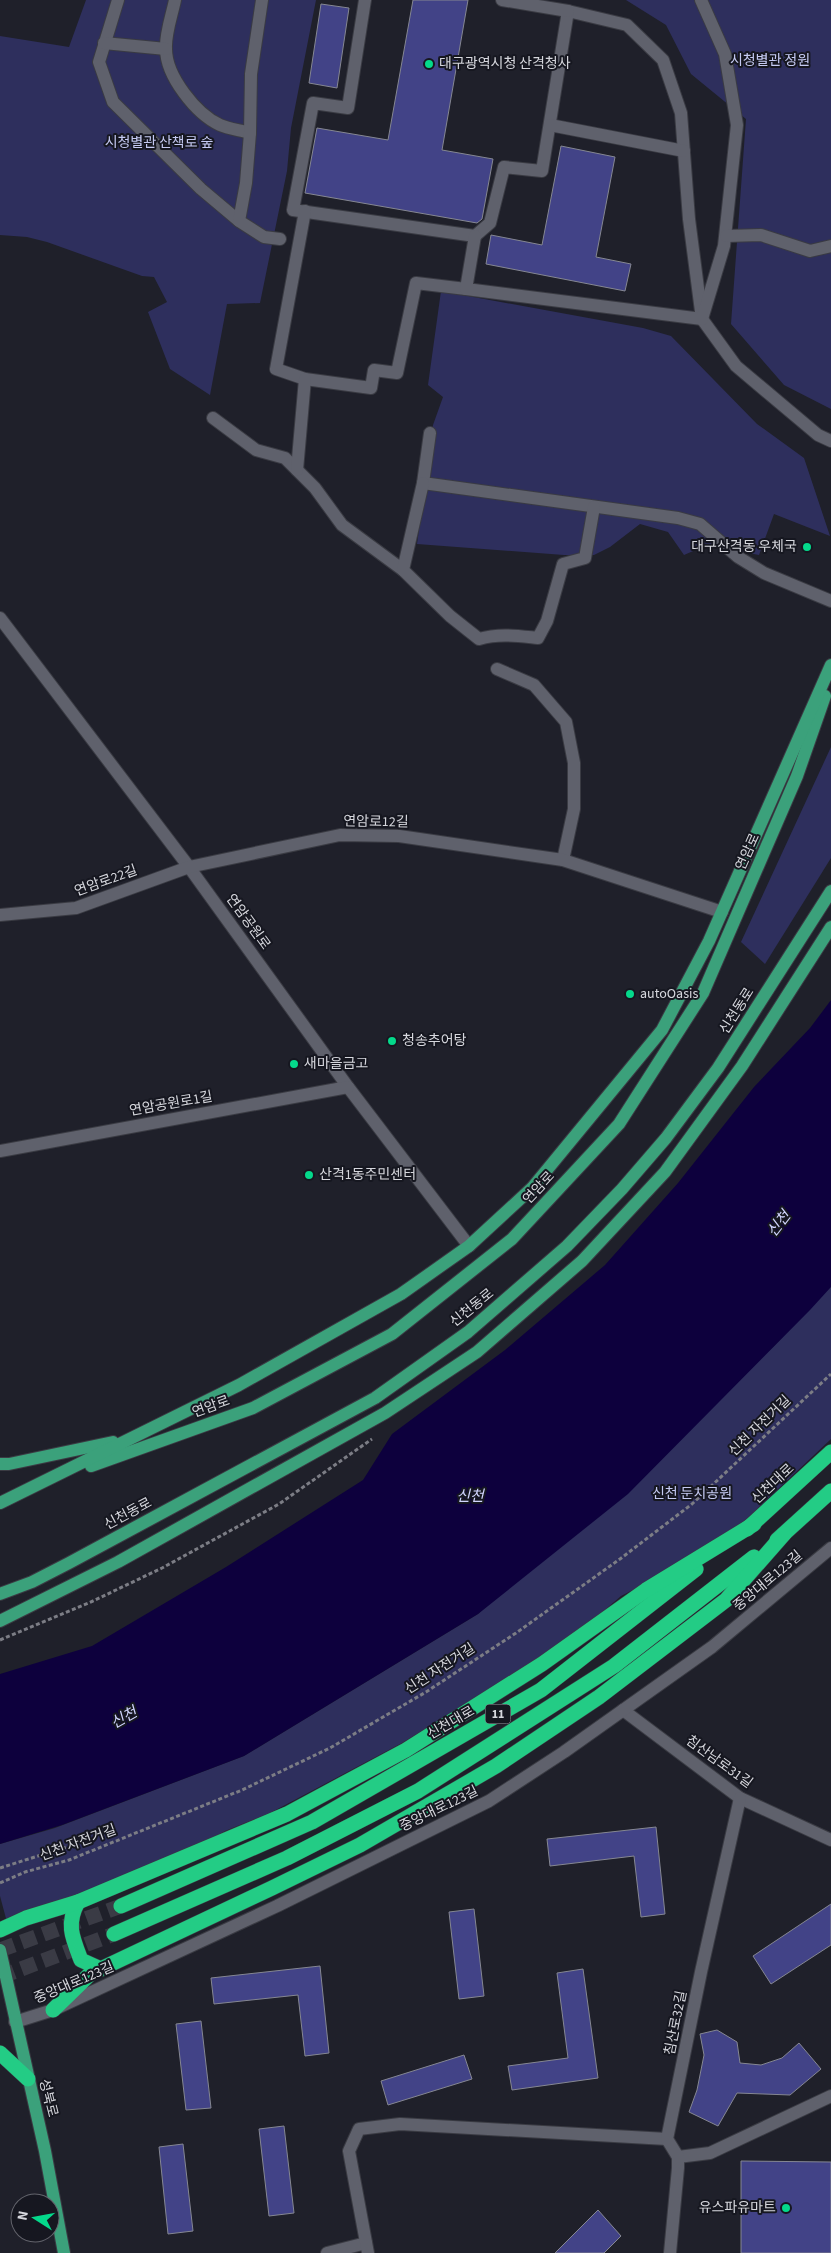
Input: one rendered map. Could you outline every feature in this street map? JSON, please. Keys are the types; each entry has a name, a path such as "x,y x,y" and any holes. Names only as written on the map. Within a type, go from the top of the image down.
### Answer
{"highway":[{"name":"신천대로","path":"120,1906 312,1822 541,1690 754,1524 831,1452"},
{"name":"11","path":"114,1934 287,1858 418,1792 614,1666 784,1534 831,1491"},
{"path":"0,1930 26,1918 78,1902 287,1814 406,1750 542,1664 646,1590 754,1524"},
{"path":"53,2010 90,1974 360,1845 496,1766 599,1697 726,1600 784,1534"},
{"path":"78,1902 72,1914 71,1934 81,1960 101,1969"},
{"path":"0,2053 28,2079"}],"main road":[{"name":"연암로","path":"132,1438 239,1385 401,1294 469,1246 532,1188 662,1030 709,941 831,665"},
{"name":"연암로","path":"36,1486 253,1408 392,1334 512,1239 619,1124 703,993 798,776 831,679"},
{"name":"신천동로","path":"0,1594 32,1582 69,1563 375,1398 468,1332 568,1246 622,1189 666,1138 718,1068 831,891"},
{"path":"0,1621 143,1549 385,1413 477,1352 582,1261 665,1172 742,1066 831,927"},
{"path":"0,1503 132,1438"},
{"path":"0,1464 8,1464 132,1438"},
{"name":"성북로","path":"0,1950 45,2150 64,2253"}],"street":[{"path":"118,0 99,62 113,102 201,189 239,220 264,237 280,240"},
{"path":"175,0 166,48 168,65 176,81 196,107 220,125 250,133"},
{"path":"239,220 246,183 250,133 251,74 262,0"},
{"path":"365,0 348,108 313,103 294,210 475,236"},
{"path":"502,0 568,11 627,25 663,60 681,113 689,219 702,319 736,366 818,434 831,441"},
{"path":"701,0 725,54 737,124 726,236 702,319"},
{"path":"466,289 475,236 490,223 504,167 542,172 568,11"},
{"path":"104,43 166,48"},
{"path":"550,125 684,151"},
{"path":"304,211 276,369 306,379 371,388 374,370 397,373 416,282 702,319"},
{"path":"726,236 761,235 810,251 831,246"},
{"path":"297,470 306,379"},
{"path":"213,418 256,450 285,458 315,488 342,525 403,570 450,616 479,639 492,635 538,638 547,621 563,564 585,558 594,507"},
{"path":"403,570 423,483 430,433"},
{"path":"423,483 678,518 700,524 738,557 764,573 831,601"},
{"name":"연암공원로","path":"0,618 189,866 348,1087 469,1246"},
{"path":"497,669 534,685 566,722 574,763 574,809 563,860"},
{"name":"연암로12길","path":"189,866 340,836 399,836 563,860 722,912"},
{"name":"연암로22길","path":"0,915 76,908 189,866"},
{"name":"연암공원로1길","path":"0,1151 348,1087"},
{"name":"중앙대로123길","path":"15,2022 53,2010 268,1910 489,1801 564,1752 712,1647 831,1548"},
{"name":"침산남로31길","path":"623,1710 740,1798 831,1840"},
{"name":"침산로32길","path":"667,2139 701,1972 740,1798"},
{"path":"678,2156 710,2153 831,2096"},
{"path":"328,2253 367,2248 348,2151 359,2129 400,2124 667,2139 678,2156 670,2253"}],"path":[{"name":"신천 자전거길","path":"0,1883 25,1872 69,1860 242,1790 330,1748 426,1692 516,1633 620,1559 692,1504 831,1374"},
{"path":"0,1868 92,1839"}],"green space":[{"name":"시청별관 산책로 숲","path":"86,0 316,0 291,128 287,171 260,303 227,304 210,395 170,369 148,312 167,302 154,277 142,276 47,242 27,237 0,235 0,36 69,47"},
{"name":"시청별관 정원","path":"626,0 831,0 831,409 784,385 731,324 746,119 691,74 666,25"},
{"path":"441,291 643,328 671,336 757,424 804,458 830,536 774,514 759,555 707,545 684,555 668,532 640,524 610,547 594,555 564,555 417,544 433,425 443,397 428,385"},
{"path":"831,747 831,858 765,964 741,942"},
{"name":"신천 둔치공원","path":"831,1284 831,1439 717,1547 621,1596 542,1664 507,1679 402,1743 270,1813 225,1831 164,1866 8,1926 0,1896 0,1844 55,1828 244,1756 478,1614 774,1346"}],"water":[{"name":"신천","path":"831,1000 831,1287 810,1310 628,1494 478,1614 244,1756 62,1825 0,1844 0,1674 92,1646 226,1567 363,1480 392,1434 505,1350 605,1265 678,1183 754,1087 810,1028"}],"building":[{"name":"대구광역시청 산격청사","path":"413,0 468,0 442,150 493,159 482,219 477,223 305,193 317,128 388,140"},
{"path":"321,4 349,8 337,88 309,83"},
{"path":"561,146 615,157 596,257 631,264 625,291 486,264 491,235 542,245"},
{"path":"656,1827 665,1914 641,1917 634,1856 550,1866 547,1839"},
{"path":"831,1904 831,1945 771,1984 753,1956"},
{"path":"474,1909 484,1996 459,1999 449,1912"},
{"path":"320,1966 329,2053 305,2056 298,1995 214,2004 211,1978"},
{"path":"583,1969 598,2078 512,2090 508,2066 568,2058 557,1973"},
{"path":"201,2021 211,2108 186,2110 176,2024"},
{"path":"717,2030 737,2042 740,2063 761,2065 782,2058 799,2043 821,2069 790,2095 737,2093 718,2126 689,2112 697,2090 704,2055 700,2034"},
{"path":"464,2055 472,2079 388,2105 381,2081"},
{"path":"284,2126 294,2213 269,2216 259,2129"},
{"path":"183,2144 193,2231 168,2234 159,2147"},
{"name":"유스파유마트","path":"741,2161 831,2162 831,2253 741,2253"},
{"path":"598,2210 621,2236 604,2253 555,2253"}],"tunnel":[{"path":"0,1950 121,1906"},
{"path":"0,1977 114,1934"}],"place":[{"name":"대구광역시청 산격청사","path":"429,64"},
{"name":"대구산격동 우체국","path":"807,547"},
{"name":"autoOasis","path":"630,994"},
{"name":"청송추어탕","path":"392,1041"},
{"name":"새마을금고","path":"294,1064"},
{"name":"산격1동주민센터","path":"309,1175"},
{"name":"유스파유마트","path":"786,2208"}]}
